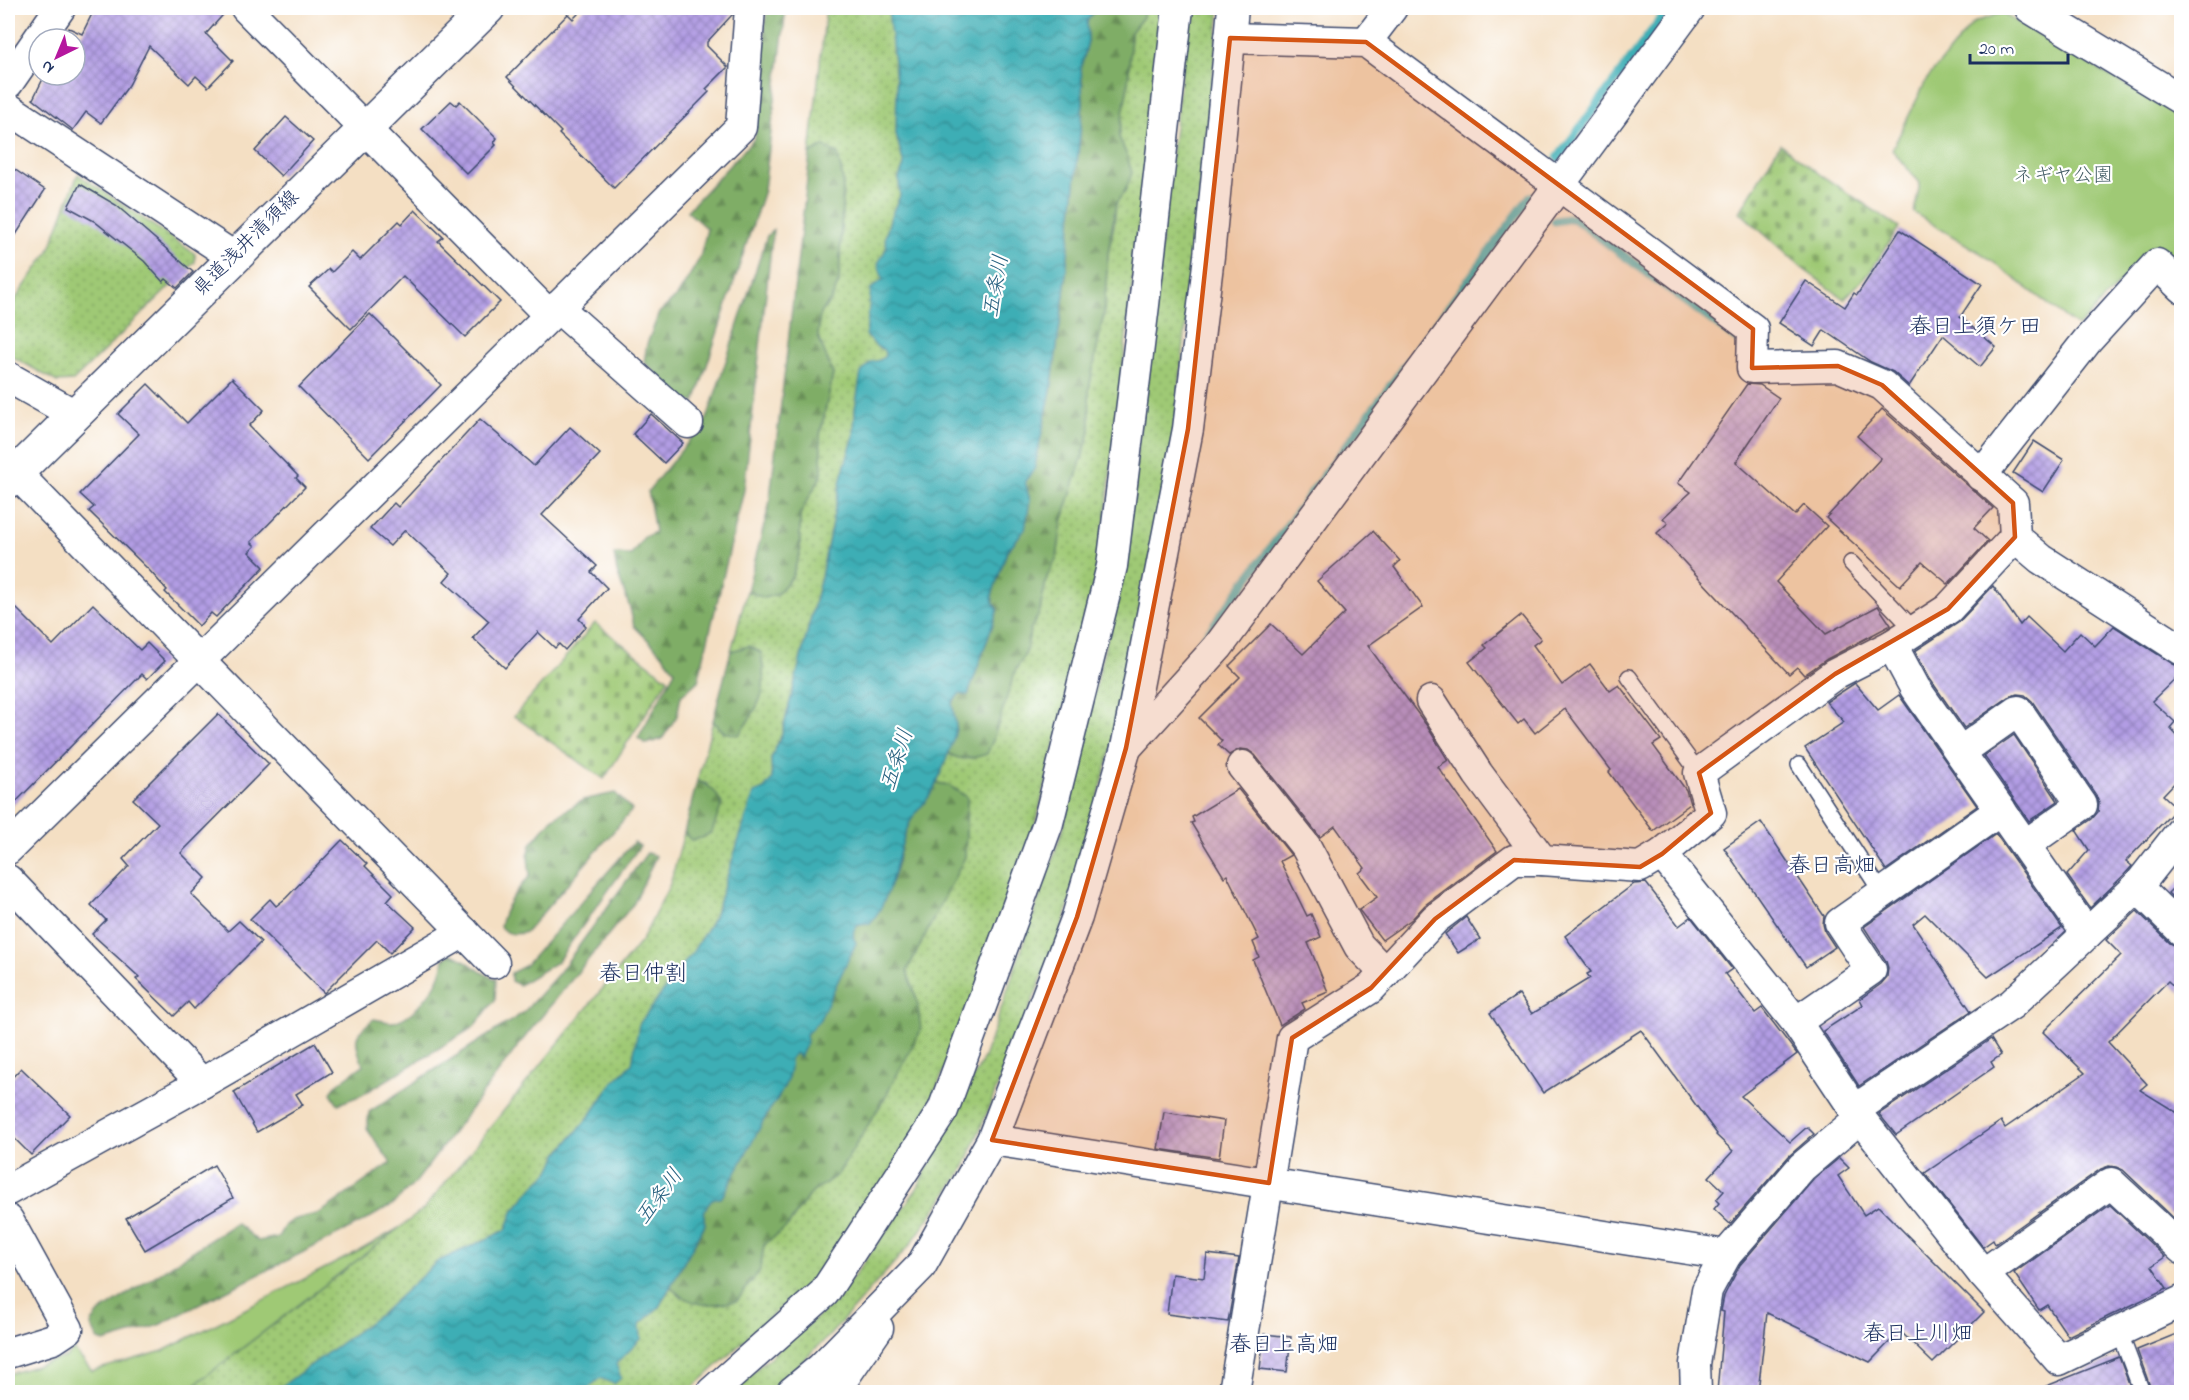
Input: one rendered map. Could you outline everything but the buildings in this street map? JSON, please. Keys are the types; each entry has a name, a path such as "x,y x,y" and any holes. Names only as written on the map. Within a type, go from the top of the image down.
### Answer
{"main road":[{"name":"県道浅井清須線","path":"12,477 488,8"}],"street":[{"path":"8,83 60,8"},
{"path":"246,8 364,128 553,311 688,423"},
{"path":"8,849 741,127 750,8"},
{"path":"712,1392 824,1293 943,1110 1048,823 1112,566 1178,8"},
{"path":"834,1392 921,1266 992,1140 1077,917 1126,748 1188,429 1209,256 1233,8"},
{"path":"1366,42 1392,8"},
{"path":"1126,748 1218,647 1690,8"},
{"path":"2030,8 2181,100"},
{"path":"1230,38 1366,42 1753,329 1752,368 1838,366 1882,385 2013,503 2015,537 1948,609 1903,638 1835,674 1699,773 1711,813 1662,854 1640,867 1514,860 1435,919 1371,988 1292,1038 1234,1392"},
{"path":"8,108 234,257"},
{"path":"1982,476 2087,341 2157,264 2181,288"},
{"path":"8,376 75,415"},
{"path":"12,477 199,660 494,963"},
{"path":"2015,537 2042,558 2181,650"},
{"path":"1903,638 1915,688 2087,934"},
{"path":"1431,701 1478,774 1542,860"},
{"path":"1960,752 2018,711 2082,805 2025,845"},
{"path":"1242,766 1306,848 1359,946 1385,973"},
{"path":"1796,1022 1871,970 1840,923 2001,810"},
{"path":"1696,1392 1695,1364 1707,1290 1726,1255 1802,1167 1857,1114 2012,1004 2137,887 2181,830"},
{"path":"1662,854 1796,1022 1857,1114 1983,1274 2059,1360 2181,1301"},
{"path":"8,880 202,1083"},
{"path":"2137,887 2181,931"},
{"path":"8,1190 202,1083 464,932"},
{"path":"992,1140 1726,1255"},
{"path":"1983,1274 2111,1183 2181,1249"},
{"path":"8,1220 68,1329 53,1339 8,1353"},
{"path":"792,1392 821,1368 921,1266"}],"lane":[{"path":"1851,563 1903,638"},
{"path":"1629,677 1699,773"},
{"path":"1799,765 1882,893"},
{"path":"2119,1331 2142,1392"}],"highlighted area":[{"path":"1230,38 1366,42 1753,329 1752,368 1838,366 1882,385 2013,503 2015,537 1948,609 1835,674 1699,773 1711,813 1662,854 1640,867 1514,860 1435,919 1371,988 1292,1038 1269,1183 992,1140 1077,917 1126,748 1188,429"}],"green space":[{"path":"767,8 786,8 764,190 695,402 686,401 644,362 647,344 659,313 678,295 700,258 707,229 687,211 755,138"},
{"path":"826,8 888,8 897,89 896,134 904,165 899,178 900,196 885,238 887,247 879,263 883,279 876,346 885,350 885,356 861,374 855,409 854,436 842,475 821,577 782,734 771,759 772,779 764,789 754,794 714,917 636,1048 632,1064 613,1082 592,1113 559,1153 550,1171 514,1210 506,1230 437,1262 382,1313 274,1392 185,1392 424,1209 642,940 670,884 684,833 692,840 708,784 697,781 713,721 724,732 739,734 761,697 764,679 761,653 749,646 731,651 747,591 764,598 777,594 792,577 800,552 800,514 822,474 820,435 833,374 818,336 820,313 831,300 839,282 843,181 838,155 824,146 810,154"},
{"path":"1097,8 1144,8 1143,17 1131,32 1128,85 1119,137 1132,173 1125,191 1116,203 1108,254 1104,313 1089,389 1090,432 1062,522 1057,558 1047,577 1039,614 1030,630 1026,653 1016,669 993,740 987,754 961,759 948,752 956,728 952,703 959,694 968,695 998,609 993,602 992,595 1007,551 1025,529 1025,481 1051,390 1064,294 1083,103 1081,68 1088,41 1087,21"},
{"path":"1144,8 1164,8 1101,556 1037,819 1003,927 916,1138 867,1211 811,1280 688,1392 584,1392 641,1339 640,1324 659,1307 670,1287 682,1298 760,1270 764,1245 788,1226 809,1195 838,1174 884,1099 917,1000 907,971 965,856 967,797 948,785 937,783 947,752 952,756 1004,701 1016,669 1026,653 1030,630 1039,614 1047,577 1057,558 1062,522 1090,432 1089,389 1104,313 1108,254 1116,203 1125,191 1127,156 1119,137 1128,85 1131,32 1143,17"},
{"path":"1189,8 1220,8 1174,437 1126,695 1063,926 964,1169 910,1245 828,1337 769,1392 729,1392 836,1301 916,1190 985,1055 1063,829 1123,569"},
{"name":"ネギヤ公園","path":"2001,13 2181,117 2181,270 2148,253 2078,327 1984,255 1914,213 1920,183 1892,150 1927,79 1973,23"},
{"path":"1780,144 1822,176 1899,227 1870,272 1844,299 1802,268 1740,212"},
{"path":"824,146 838,155 843,181 839,282 831,300 820,313 818,336 833,374 820,435 822,474 800,514 800,552 792,577 777,594 764,598 747,591 769,506 810,154"},
{"path":"78,174 195,254 195,262 73,381 57,382 8,354 8,310 49,251"},
{"path":"773,230 744,490 698,681 681,696 677,716 662,739 646,744 638,738 675,671 663,655 634,626 617,572 614,554 631,555 644,537 655,532 648,491 707,419 767,236"},
{"path":"595,623 668,679 604,779 514,716"},
{"path":"749,646 761,653 764,679 761,697 739,735 724,732 713,721 731,651"},
{"path":"697,781 713,789 722,804 712,832 702,838 691,840 684,833"},
{"path":"937,783 948,785 967,797 965,857 907,971 917,1000 921,1030 884,1099 838,1174 809,1195 788,1226 764,1245 760,1270 737,1301 701,1304 686,1299 670,1287 705,1225 706,1207 779,1097 790,1059 795,1053 800,1057 806,1034 819,1021 854,929 858,924 870,923 894,876 902,841 909,824"},
{"path":"615,793 632,810 526,932 512,934 503,930 500,927 507,906 530,876 528,857 531,844 552,819 583,800"},
{"path":"634,842 640,846 557,962 519,985 511,981 511,973 525,966"},
{"path":"647,853 656,856 634,903 521,1042 416,1182 392,1205 157,1326 104,1342 98,1339 91,1326 100,1312 236,1223 258,1241 278,1237 285,1225 292,1220 320,1213 391,1163 367,1129 369,1112 523,1013 559,973"},
{"path":"451,954 496,979 495,1000 474,1027 362,1095 338,1104 331,1093 335,1086 363,1065 357,1044 358,1034 374,1019 395,1022 413,1011 434,987 444,959"},
{"path":"399,1228 185,1392 8,1392 8,1374 66,1357 74,1350 92,1371 163,1351 359,1251"}],"water":[{"name":"五条川","path":"888,8 1097,8 1087,21 1088,41 1081,68 1083,103 1064,294 1051,390 1034,470 1025,481 1030,501 1025,529 1007,551 992,595 993,602 998,609 968,695 959,694 952,703 955,732 937,782 909,823 883,902 870,923 858,924 855,929 853,935 856,943 819,1021 806,1034 807,1043 800,1057 795,1053 790,1059 789,1072 782,1092 770,1109 725,1192 721,1198 714,1198 706,1207 705,1224 659,1307 640,1324 641,1339 616,1364 621,1378 614,1384 600,1378 584,1392 274,1392 382,1313 437,1262 506,1230 514,1210 550,1171 559,1153 592,1113 613,1082 632,1064 639,1024 694,950 714,917 754,793 764,789 772,779 771,759 782,734 821,577 842,475 854,436 855,409 861,373 871,362 885,356 884,350 876,346 866,335 871,289 883,279 878,264 887,247 885,238 900,196 899,178 904,165 896,134 897,89"}],"waterway":[{"path":"1558,158 1669,8"},
{"path":"1193,653 1530,197"},
{"path":"1555,221 1573,218 1742,343"}],"district":[{"name":"春日上須ケ田","path":"1975,328"},
{"name":"春日高畑","path":"1832,867"},
{"name":"春日仲割","path":"643,975"},
{"name":"春日上川畑","path":"1918,1335"},
{"name":"春日上高畑","path":"1284,1346"}]}
